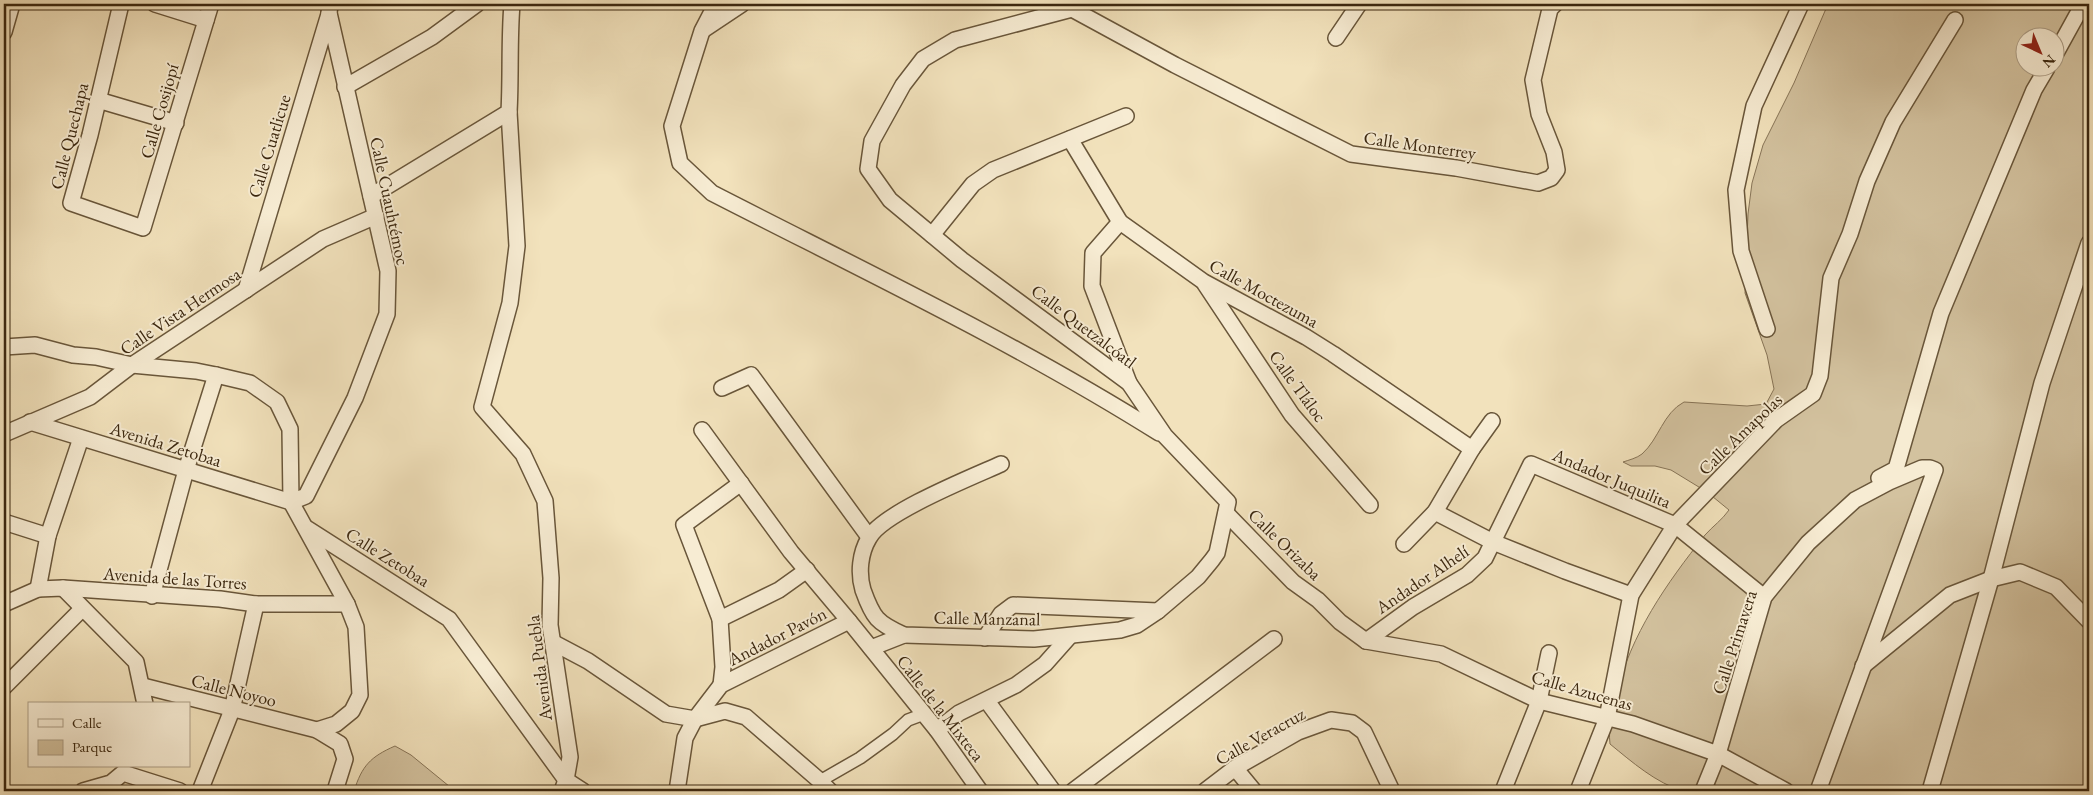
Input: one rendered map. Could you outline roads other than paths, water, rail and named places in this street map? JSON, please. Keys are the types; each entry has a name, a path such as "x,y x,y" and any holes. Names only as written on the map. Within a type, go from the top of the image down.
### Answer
{"street":[{"path":"4,32 12,4"},
{"name":"Calle Quechapa","path":"121,4 71,203 143,228"},
{"path":"155,4 206,20"},
{"name":"Calle Cosijopí","path":"143,228 211,4"},
{"path":"345,87 432,37 477,4"},
{"path":"371,196 509,112 512,73 510,27 512,4"},
{"path":"716,4 702,31 672,126 680,163 712,193 1009,346 1104,398 1165,436 1228,502 1217,553 1198,577 1158,611 1136,625 1120,630 1069,637 1045,664 1016,685 987,701 959,713 937,730"},
{"path":"702,31 742,4"},
{"path":"1336,38 1359,4"},
{"path":"1767,330 1741,251 1736,190 1754,106 1801,4"},
{"path":"2066,35 2083,4"},
{"name":"Calle Monterrey","path":"1069,7 1184,70 1351,154 1456,168 1538,183 1551,178 1557,170 1554,152 1538,114 1532,80 1550,6"},
{"name":"Calle Quetzalcóatl","path":"1069,7 955,40 923,58 903,85 872,140 868,169 890,200 962,260 1129,383 1165,436"},
{"name":"Calle Cuauhtémoc","path":"291,502 306,496 355,398 387,314 388,271 345,87 329,8"},
{"name":"Calle Cuatlicue","path":"246,290 329,8"},
{"name":"Calle Amapolas","path":"1578,791 1607,718 1632,595 1675,525 1776,420 1812,394 1820,376 1832,278 1850,234 1868,181 1893,122 1955,20"},
{"path":"1856,500 1861,488 1869,482 1889,474 1896,468 1941,313 2034,90 2041,78"},
{"path":"98,100 176,123"},
{"name":"Avenida Puebla","path":"509,112 516,246 510,303 482,407 523,454 545,501 550,552 550,626 570,757 564,786"},
{"path":"932,235 973,184 993,170 1126,116"},
{"name":"Calle Moctezuma","path":"1070,139 1120,222 1204,282 1306,337 1472,449"},
{"name":"Calle Vista Hermosa","path":"4,434 90,397 132,365 323,239 376,216"},
{"path":"1120,222 1093,253 1092,286 1129,383"},
{"path":"1930,791 1991,579 2042,383 2089,243"},
{"name":"Calle Tláloc","path":"1204,282 1292,415 1370,505"},
{"path":"4,347 35,345 72,355 96,357 132,365 196,371 216,375 250,382 277,402 290,429 291,502 348,604 356,627 360,695 352,711 341,720 336,724 317,730"},
{"path":"152,596 186,470 216,375"},
{"path":"722,388 751,375 869,537"},
{"path":"1404,544 1435,512 1472,449 1492,421"},
{"name":"Avenida Zetobaa","path":"30,422 291,502"},
{"name":"Calle de la Mixteca","path":"702,430 791,552 937,730 980,791"},
{"path":"38,589 48,536 81,438"},
{"path":"904,635 886,627 871,613 861,583 861,560 869,537 880,526 901,511 1001,464"},
{"name":"Andador Juquilita","path":"1493,542 1531,464 1675,525"},
{"name":"Calle Primavera","path":"1703,791 1718,754 1764,597 1808,543 1856,500 1889,482 1922,468 1930,468 1935,470 1863,666"},
{"path":"677,791 686,738 695,719 721,685 724,667 720,619 684,525 742,483"},
{"name":"Calle Orizaba","path":"1226,512 1293,582 1318,600"},
{"path":"1435,512 1493,542 1632,595"},
{"path":"4,522 48,536"},
{"path":"1675,525 1764,597"},
{"name":"Calle Zetobaa","path":"307,528 449,619 564,786"},
{"name":"Andador Alhelí","path":"1366,641 1413,607 1467,575 1485,558 1493,542"},
{"path":"720,619 779,590 807,570"},
{"path":"1818,791 1863,666 1950,594 1991,579 2020,572 2056,587 2089,621"},
{"path":"63,588 82,610 136,662 145,702"},
{"name":"Avenida de las Torres","path":"4,604 38,589 63,588 152,596 220,599 256,604 348,604"},
{"name":"Calle Azucenas","path":"1318,600 1340,622 1366,641 1441,654 1539,701 1634,724 1718,754 1786,791"},
{"path":"200,791 232,710 256,604"},
{"path":"985,638 1001,614 1013,606 1158,611"},
{"path":"4,687 82,610"},
{"name":"Andador Pavón","path":"721,685 849,621"},
{"path":"871,648 904,635"},
{"name":"Calle Manzanal","path":"904,635 1034,639 1069,637"},
{"path":"1073,791 1274,639"},
{"path":"554,643 588,661 666,714 695,719 726,711 746,717 825,786 893,734 908,720 924,714"},
{"path":"1503,791 1539,701 1549,653"},
{"name":"Calle Noyoo","path":"142,686 317,730 340,744 346,759 335,791"},
{"path":"987,701 1053,791"},
{"name":"Calle Veracruz","path":"1205,791 1235,768 1298,732 1331,720 1352,723 1364,732 1392,791"},
{"path":"1235,768 1254,791"},
{"path":"83,791 111,783 124,770 180,791"},
{"path":"564,786 583,791"}]}
